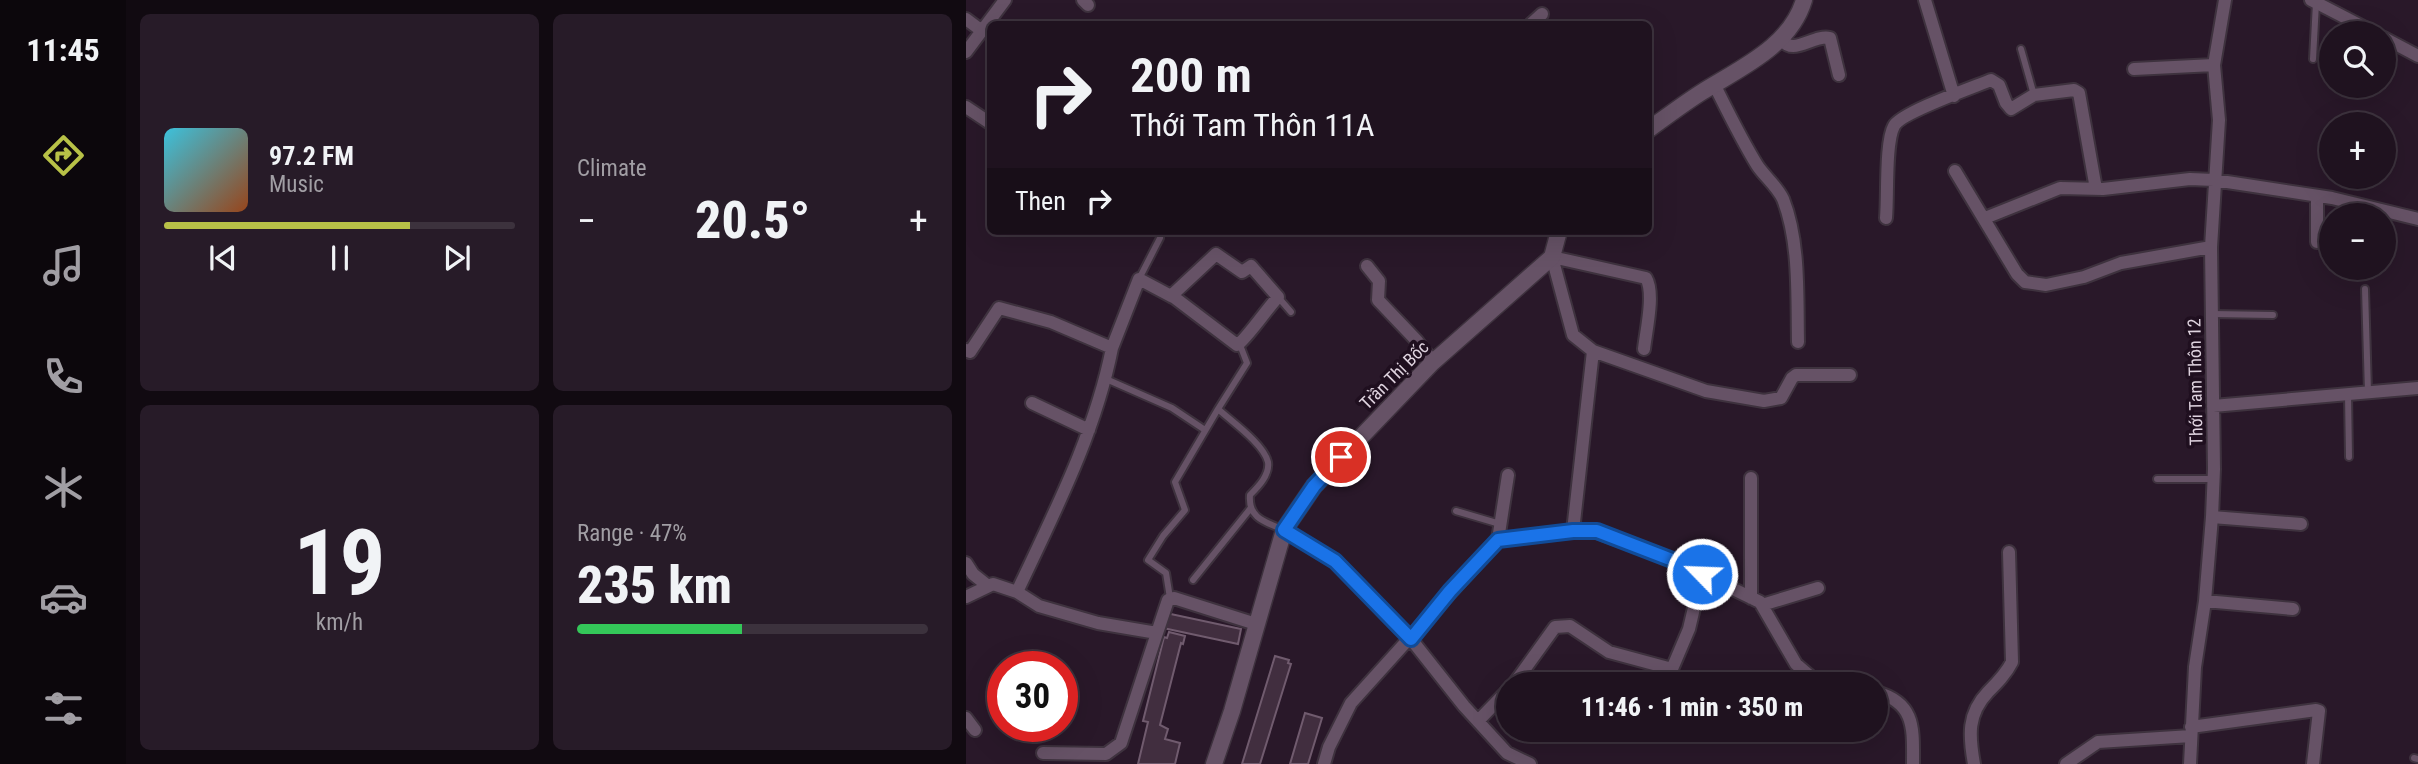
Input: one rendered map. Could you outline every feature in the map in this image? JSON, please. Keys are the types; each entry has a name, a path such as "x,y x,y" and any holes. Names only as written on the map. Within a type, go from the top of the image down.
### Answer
{"street":[{"path":"991,21 1005,0"},
{"path":"1652,127 1766,52 1789,29 1804,0"},
{"path":"1925,0 1954,96"},
{"name":"Thới Tam Thôn 12","path":"2190,764 2195,667 2212,517 2211,247 2219,120 2214,65 2225,0"},
{"path":"2314,1 2352,21"},
{"path":"1534,21 1542,14"},
{"path":"966,19 986,28 966,52"},
{"path":"1781,38 1785,45 1790,47 1820,37 1829,38 1839,75"},
{"path":"2396,44 2418,56"},
{"path":"2134,69 2214,65"},
{"path":"1885,218 1890,141 1895,124 1899,119 1991,80 1999,85 2011,109 2034,95 2074,90 2079,93 2096,189"},
{"path":"1714,85 1759,169 1782,197 1791,231 1796,271 1798,342"},
{"path":"966,107 987,122"},
{"path":"1955,171 2017,274 2025,282 2046,285 2121,263 2211,247"},
{"path":"1985,218 2060,188 2096,189 2190,179 2214,180 2317,196 2418,219"},
{"path":"2316,242 2317,196"},
{"path":"1558,235 1552,257 1573,335 1594,351 1706,391 1764,401 1781,398 1796,375 1850,375"},
{"path":"1017,592 1089,430 1106,379 1112,348 1139,279 1171,296 1234,344 1240,345 1278,297 1251,267 1242,272 1216,254 1171,296"},
{"path":"1552,257 1649,280 1644,349"},
{"name":"Trần Thị Bốc","path":"1214,764 1284,530 1314,486 1433,362 1552,257"},
{"path":"1367,266 1378,278 1378,300 1433,362"},
{"path":"966,349 970,352 999,308 1051,322 1112,348"},
{"path":"1573,531 1594,351"},
{"path":"2213,406 2418,388"},
{"path":"1032,402 1089,430"},
{"path":"1324,764 1329,747 1352,703 1498,540 1508,475"},
{"path":"1751,478 1757,602 1796,664 1805,672"},
{"path":"2212,517 2301,524"},
{"path":"1284,530 1335,561 1411,639 1507,753 1530,764"},
{"path":"1498,540 1573,531 1597,531 1680,563 1757,602 1818,588"},
{"path":"1974,764 1969,734 1974,713 2012,662 2009,552"},
{"path":"966,563 973,574 988,586"},
{"path":"1523,672 1555,627 1570,626 1609,652 1672,669 1689,629 1702,574"},
{"path":"966,597 993,584 1017,592 1039,606 1098,622 1157,633"},
{"path":"1043,753 1106,754 1121,743 1164,604 1170,599 1256,624"},
{"path":"2204,601 2293,609"},
{"path":"1888,695 1904,707 1913,728 1913,764"},
{"path":"1478,721 1496,702"},
{"path":"2066,764 2098,742 2191,732 2316,710 2319,711 2313,764"},
{"path":"966,718 975,730"}],"lane":[{"path":"2313,59 2314,1"},
{"path":"2021,49 2034,95"},
{"path":"1139,279 1160,238"},
{"path":"2365,289 2368,393"},
{"path":"1278,297 1292,312"},
{"path":"2212,314 2273,315"},
{"path":"1170,599 1166,573 1148,560 1163,536 1185,510 1175,482 1247,363 1240,345"},
{"path":"1106,379 1172,408 1205,430"},
{"path":"2348,394 2349,457"},
{"path":"1218,409 1256,443 1268,462 1267,473 1250,495 1250,509 1257,518 1284,530"},
{"path":"2157,479 2213,479"},
{"path":"1193,580 1250,509"},
{"path":"1456,512 1500,524"}],"building":[{"path":"1166,613 1241,629 1238,644 1163,628"},
{"path":"1169,632 1185,636 1160,725 1168,729 1165,739 1180,743 1175,764 1138,764 1148,722 1143,721 1164,637 1167,638"},
{"path":"1275,656 1289,660 1288,663 1291,664 1260,764 1242,764"},
{"path":"1305,713 1322,718 1308,764 1290,764"}],"route":[{"path":"1341,457 1314,486 1284,530 1335,561 1411,639 1450,591 1498,540 1573,531 1597,531 1702,574"}]}
